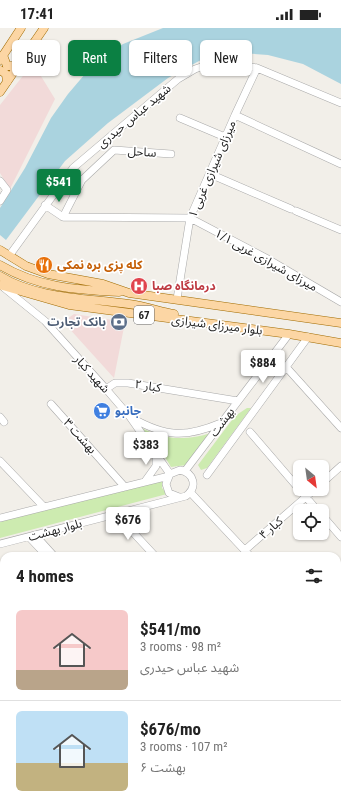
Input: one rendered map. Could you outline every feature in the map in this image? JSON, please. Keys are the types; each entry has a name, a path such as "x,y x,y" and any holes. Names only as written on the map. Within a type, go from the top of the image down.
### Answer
{"main road":[{"path":"12,66 7,66 2,58 21,28"},
{"path":"36,40 44,28"},
{"path":"0,70 6,74 7,82"},
{"path":"0,92 12,75"},
{"name":"بلوار میرزای شیرازی","path":"0,250 26,266 48,274 103,284 129,293 340,322"},
{"path":"1,266 29,279 60,287 129,293"},
{"path":"0,276 34,289 52,293 130,304 222,325"},
{"name":"بلوار میرزای شیرازی","path":"0,286 68,305 289,334 341,343"}],"street":[{"name":"شهید عباس حیدری","path":"9,256 73,168 178,79 195,69 219,61 257,68 341,103"},
{"name":"۱ میرزای شیرازی غربی","path":"178,299 190,218 257,68"},
{"path":"235,115 341,164"},
{"path":"180,118 225,137"},
{"name":"ساحل","path":"63,217 82,180 114,150 170,154"},
{"path":"210,174 341,230"},
{"path":"0,181 7,190 0,201"},
{"path":"45,205 63,217 190,218"},
{"name":"۱/۱ میرزای شیرازی غربی","path":"190,218 266,258 341,302"},
{"name":"شهید کبار","path":"0,286 46,321 130,417 169,475"},
{"name":"بهشت","path":"185,471 289,334"},
{"path":"207,475 287,368 308,337"},
{"path":"287,368 341,428"},
{"name":"۲ کبار","path":"106,389 115,383 128,383 238,401"},
{"name":"۳ بهشت","path":"51,404 124,486"},
{"path":"130,417 150,428 178,434 203,430 222,423"},
{"path":"250,432 312,504"},
{"path":"146,480 156,466 155,454"},
{"path":"0,461 44,507"},
{"path":"329,476 341,466"},
{"path":"176,471 185,471 192,477 193,481 190,492 186,496 173,496 167,489 167,480 169,475 176,471"},
{"name":"بلوار بهشت","path":"0,518 169,475"},
{"path":"190,492 246,552"},
{"name":"بلوار بهشت","path":"0,544 179,497"},
{"name":"۴ کبار","path":"248,552 306,497"},
{"path":"116,514 151,552"},
{"path":"329,523 341,537"},
{"path":"32,536 44,552"},
{"path":"32,536 50,552"}],"shaded area":[{"path":"23,76 41,76 55,99 10,189 0,173 0,105"},
{"path":"74,314 125,322 114,378 67,326 67,319"}],"green space":[{"path":"247,408 251,408 207,468 201,470 198,465 235,416"},
{"path":"140,427 158,435 175,438 202,436 211,433 187,465 171,467 160,449"},
{"path":"163,480 162,488 167,494 0,538 0,521"}],"water":[{"path":"163,28 341,28 341,84 303,64 268,55 252,54 252,40 200,40 200,61 192,65 192,40 133,40"},
{"path":"129,42 129,76 172,76 108,123 65,161 6,240 0,235 0,208 25,168 51,118 83,76 121,76 121,45"}],"place":[{"name":"کله پزی بره نمکی","path":"44,265"},
{"name":"درمانگاه صبا","path":"139,286"},
{"name":"بانک تجارت","path":"119,322"},
{"name":"جانبو","path":"102,411"}]}
